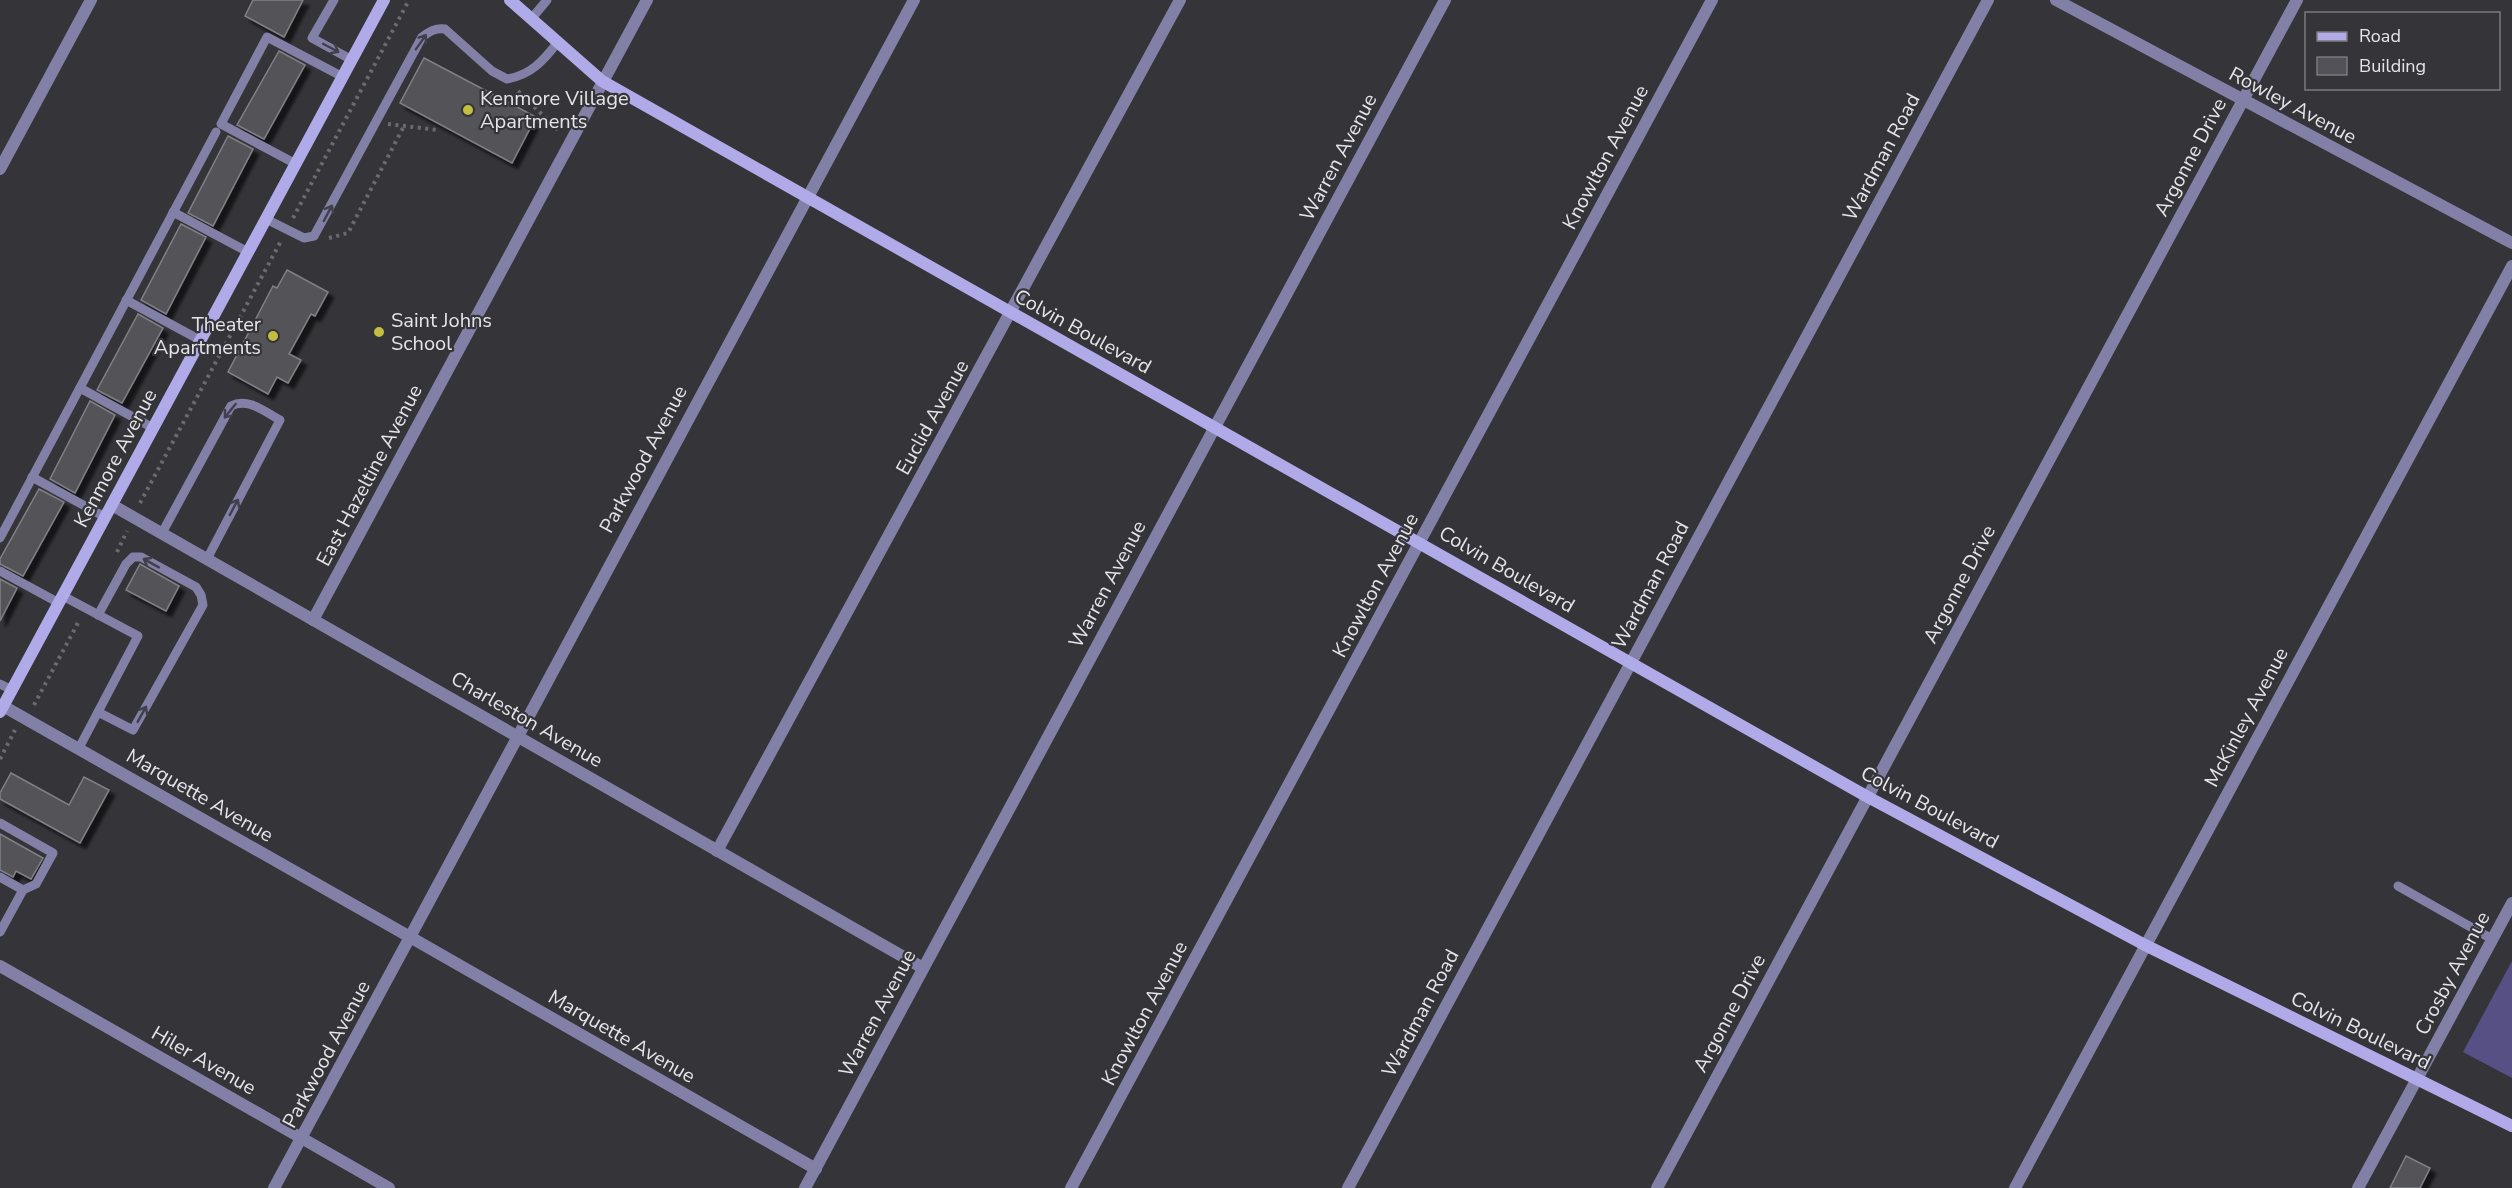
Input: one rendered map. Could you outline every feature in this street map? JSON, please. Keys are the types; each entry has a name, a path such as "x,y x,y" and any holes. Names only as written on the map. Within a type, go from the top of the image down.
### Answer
{"street":[{"path":"0,169 91,0"},
{"name":"Kenmore Avenue","path":"2,709 384,0"},
{"name":"Colvin Boulevard","path":"510,0 602,81 1866,796 2145,945 2512,1126"},
{"name":"East Hazeltine Avenue","path":"313,620 647,0"},
{"name":"Parkwood Avenue","path":"274,1188 914,0"},
{"name":"Euclid Avenue","path":"717,851 1180,0"},
{"name":"Warren Avenue","path":"806,1188 1444,0"},
{"name":"Knowlton Avenue","path":"1071,1188 1712,0"},
{"name":"Wardman Road","path":"1347,1188 1988,0"},
{"name":"Rowley Avenue","path":"2056,0 2512,243"},
{"name":"Argonne Drive","path":"1657,1188 1866,796 2297,0"},
{"name":"McKinley Avenue","path":"2015,1188 2512,266"},
{"name":"Charleston Avenue","path":"112,505 923,968"},
{"name":"Marquette Avenue","path":"2,709 79,748 816,1169"},
{"name":"Crosby Avenue","path":"2358,1188 2512,903"},
{"name":"Hiler Avenue","path":"0,966 389,1188"}],"lane":[{"path":"334,0 312,38 352,60"},
{"path":"532,18 547,0"},
{"path":"266,219 304,238 314,236 422,37 429,32 436,28 445,29 492,70 507,79 524,76 558,42"},
{"path":"296,164 221,124 267,37 343,77"},
{"path":"0,538 216,132"},
{"path":"173,212 248,252"},
{"path":"126,300 201,340"},
{"path":"80,388 153,428"},
{"path":"162,533 231,406 243,402 280,420 207,559"},
{"path":"32,477 105,517"},
{"path":"98,615 126,564 133,557 141,557 196,587 203,604 133,730 98,712"},
{"path":"0,571 98,615 138,636 79,748"},
{"path":"0,684 12,690"},
{"path":"0,823 53,853 36,884 22,890 0,932"},
{"path":"0,877 22,890"},
{"path":"2398,886 2492,939"}],"path":[{"path":"142,501 409,0"},
{"path":"515,88 560,133"},
{"path":"392,114 387,123 438,130"},
{"path":"348,233 404,126"},
{"path":"34,705 36,700"},
{"path":"0,759 13,734"}],"shaded area":[{"path":"2512,961 2512,1078 2463,1052"}],"building":[{"path":"253,0 303,0 284,37 245,16"},
{"path":"279,51 305,65 264,139 237,125"},
{"name":"Kenmore Village Apartments","path":"424,58 536,117 512,163 400,103"},
{"path":"228,136 253,149 213,226 188,213"},
{"path":"181,224 206,237 166,314 141,300"},
{"name":"Theater Apartments","path":"287,270 328,292 315,316 311,314 289,354 301,360 288,383 277,377 268,394 228,372 273,286 277,288"},
{"path":"138,314 163,328 122,403 97,390"},
{"path":"90,401 115,415 75,493 50,479"},
{"path":"39,489 64,502 23,576 0,564 0,559"},
{"path":"140,564 179,586 166,611 126,590"},
{"path":"0,579 17,588 0,621"},
{"path":"11,773 69,805 84,777 109,790 80,843 0,799 0,793"},
{"path":"0,834 43,858 31,879 16,871 13,877 0,870"},
{"path":"2406,1156 2430,1168 2420,1188 2390,1188"}],"place":[{"name":"Kenmore Village Apartments","path":"468,110"},
{"name":"Saint Johns School","path":"379,332"},
{"name":"Theater Apartments","path":"273,336"}]}
